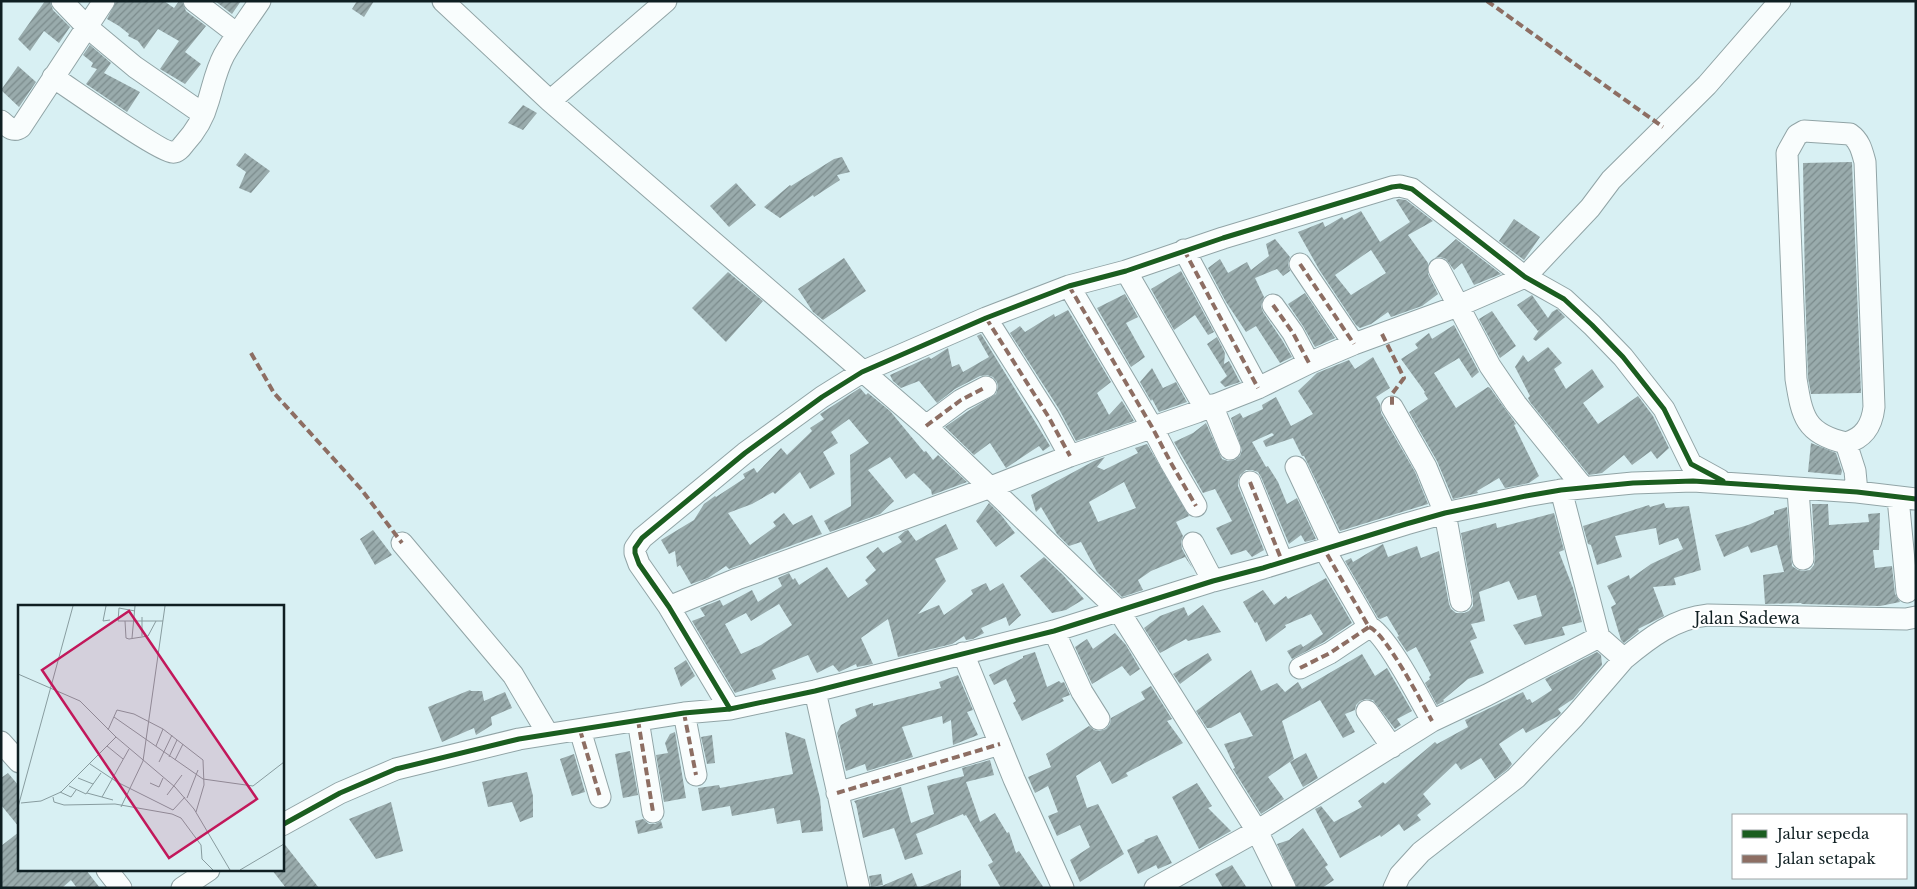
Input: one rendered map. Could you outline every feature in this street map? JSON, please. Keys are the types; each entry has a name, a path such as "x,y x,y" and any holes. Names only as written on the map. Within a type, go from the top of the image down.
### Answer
{"street":[{"path":"62,1 87,27 135,67 203,114"},
{"path":"1,121 11,129 18,129 104,1"},
{"path":"194,1 237,34"},
{"path":"54,78 170,152 175,152 185,143 203,114 220,64 237,34 260,1"},
{"path":"443,1 550,101 926,426 1118,611 1256,831 1285,888"},
{"path":"550,101 666,1"},
{"path":"669,607 820,548 1258,388 1354,344 1458,306 1525,277 1590,208 1611,180 1706,85 1780,1"},
{"path":"1804,131 1850,134 1856,139 1862,149 1865,162 1874,407 1872,418 1863,434 1856,440 1846,443 1829,439 1819,434 1810,425 1802,413 1796,379 1788,153 1791,143 1797,135 1804,131"},
{"path":"730,709 669,607 648,579 636,558 635,548 642,538 746,453 822,397 862,372 986,318 1069,286 1126,271 1184,250 1380,190 1400,186 1412,189 1525,277 1564,299 1623,357 1664,409 1691,464 1726,483"},
{"path":"1184,250 1258,388"},
{"path":"1300,264 1354,344"},
{"path":"1439,269 1490,366 1516,404 1583,487"},
{"path":"1126,271 1208,407 1230,448"},
{"path":"1069,286 1196,506"},
{"path":"1273,306 1293,333 1309,363"},
{"path":"986,318 1048,416 1070,456"},
{"path":"926,426 961,400 986,387"},
{"path":"1392,407 1426,467 1445,513 1461,601"},
{"path":"1846,443 1855,471 1856,492"},
{"path":"1670,481 1691,464"},
{"path":"1296,467 1328,548 1369,627 1374,629 1389,648 1432,721"},
{"path":"284,824 340,793 396,769 469,750 548,734 684,712 730,709 815,691 1054,631 1213,581 1263,568 1282,560 1445,513 1561,490 1670,481 1856,492 1907,498 1907,592"},
{"path":"1250,482 1282,560"},
{"path":"1561,490 1599,637 1624,659"},
{"path":"1798,490 1803,559"},
{"path":"402,543 512,675 548,734"},
{"path":"1194,543 1213,581"},
{"name":"Jalan Sadewa","path":"1394,888 1400,875 1421,852 1516,778 1574,717 1624,659 1668,627 1685,618 1708,614 1906,619 1916,617"},
{"path":"1300,668 1330,653 1369,627"},
{"path":"1054,631 1082,692 1100,719"},
{"path":"1155,888 1256,831 1432,721 1599,637"},
{"path":"963,653 1000,744 1063,888"},
{"path":"815,691 859,888"},
{"path":"1367,711 1392,747"},
{"path":"684,712 696,775"},
{"path":"638,720 653,812"},
{"path":"580,730 600,797"},
{"path":"1,742 18,761"},
{"path":"837,793 1000,744"},
{"path":"108,872 120,888"},
{"path":"182,888 206,872"}],"building":[{"path":"45,1 50,1 53,10 70,27 59,43 44,31 30,51 18,39"},
{"path":"116,1 164,1 174,8 179,1 182,1 186,11 206,26 185,52 201,64 185,84 160,69 179,41 158,29 144,49 138,41 128,36 129,34 107,19"},
{"path":"215,1 241,1 232,14"},
{"path":"357,1 374,1 364,17 352,9"},
{"path":"90,45 111,63 104,73 140,92 127,112 86,84 97,69 91,67 93,63 83,55"},
{"path":"18,66 36,82 19,107 1,90"},
{"path":"523,105 537,113 523,130 508,123"},
{"path":"245,153 270,171 251,193 239,188 246,172 236,165"},
{"path":"842,157 850,172 837,175 840,180 814,197 813,195 780,218 764,207 790,185 834,159"},
{"path":"1852,162 1861,393 1811,394 1808,378 1803,163"},
{"path":"736,183 756,205 729,227 710,206"},
{"path":"1396,200 1406,200 1433,221 1408,235 1428,263 1428,274 1438,294 1422,306 1391,317 1388,312 1371,324 1360,328 1356,325 1320,271 1298,232 1323,222 1325,227 1342,217 1344,220 1361,211 1380,242 1410,222","holes":["1371,250 1386,273 1351,295 1335,275"]},
{"path":"1514,219 1540,237 1524,260 1499,241"},
{"path":"1275,239 1290,257 1288,264 1290,271 1283,276 1277,269 1255,278 1264,297 1261,306 1263,312 1292,357 1280,363 1256,326 1246,332 1226,302 1208,268 1220,259 1228,273 1247,262 1251,270 1269,256 1266,244"},
{"path":"1456,239 1501,274 1474,285 1462,263 1454,270 1446,259 1435,258"},
{"path":"844,258 866,291 823,320 813,312 798,289"},
{"path":"1181,271 1214,332 1208,335 1195,315 1174,330 1151,289"},
{"path":"728,272 763,301 726,342 692,308"},
{"path":"1305,293 1335,338 1315,347 1288,304"},
{"path":"1125,294 1138,317 1126,323 1145,357 1131,367 1097,308"},
{"path":"1532,295 1548,318 1557,309 1565,317 1536,341 1533,339 1540,329 1538,331 1517,305"},
{"path":"1068,310 1111,382 1097,393 1109,415 1122,401 1134,421 1076,441 1059,409 1010,333 1020,326 1025,332 1054,314 1055,317"},
{"path":"1492,311 1516,346 1500,358 1479,319"},
{"path":"1454,325 1479,372 1472,378 1459,358 1434,373 1456,408 1488,387 1490,388 1516,424 1514,425 1539,476 1529,483 1505,488 1499,478 1477,491 1478,493 1453,499 1437,461 1409,412 1428,399 1401,359 1418,348 1415,344 1429,333 1432,339"},
{"path":"981,334 1050,446 1043,451 1039,446 1006,468 990,443 974,455 945,427 996,394 998,387 993,377 987,375 980,376 955,389 937,403 919,381 901,388 893,381 890,375 929,357 931,359 948,348 952,367 959,364 963,372 989,357 977,336"},
{"path":"1217,337 1225,353 1224,364 1229,361 1240,382 1225,387 1220,382 1227,376 1207,344"},
{"path":"1548,347 1562,363 1554,369 1566,389 1592,369 1604,387 1583,403 1598,424 1638,396 1653,416 1669,448 1657,459 1651,451 1632,465 1624,455 1602,473 1589,475 1530,402 1528,398 1530,396 1515,367 1523,355 1528,362"},
{"path":"1373,357 1390,388 1376,397 1380,404 1381,413 1415,472 1428,504 1340,531 1304,456 1302,456 1293,438 1266,447 1263,441 1274,435 1272,433 1252,442 1266,467 1268,466 1278,482 1287,504 1297,498 1316,539 1305,542 1301,535 1289,544 1261,477 1258,472 1246,470 1240,475 1238,486 1264,550 1252,557 1246,550 1231,555 1216,528 1232,521 1215,489 1203,493 1174,442 1193,433 1206,423 1222,459 1228,461 1235,460 1240,456 1242,450 1231,418 1240,413 1243,418 1263,409 1262,405 1276,397 1291,426 1313,414 1298,391 1317,373 1349,360 1355,369"},
{"path":"1152,368 1163,388 1176,382 1187,402 1159,412 1140,382"},
{"path":"860,388 866,395 868,393 890,411 933,460 938,455 967,482 932,495 931,490 914,473 906,479 890,457 868,470 894,501 880,514 830,532 824,521 851,506 850,455 869,443 849,419 831,432 838,443 823,452 835,474 810,489 800,472 775,494 773,492 752,504 728,513 750,545 776,526 773,522 784,513 793,525 812,515 822,534 729,569 726,566 708,578 691,584 680,565 677,567 675,551 669,554 661,540 694,520 704,504 745,478 743,474 754,468 757,473 781,448 787,455 812,431 810,428 824,419 820,414"},
{"path":"1811,443 1836,453 1842,471 1841,475 1808,472"},
{"path":"1147,444 1189,516 1176,522 1183,536 1181,542 1182,549 1193,569 1185,557 1151,571 1138,580 1143,590 1122,597 1097,572 1081,542 1069,546 1057,534 1041,507 1036,512 1031,495 1105,457 1097,467 1104,470 1138,453 1135,448","holes":["1124,482 1136,508 1098,522 1089,502"]},
{"path":"989,503 1015,533 996,547 976,521"},
{"path":"1664,503 1666,508 1689,506 1701,570 1674,578 1676,585 1653,587 1664,616 1638,629 1639,631 1624,643 1621,640 1611,607 1616,604 1607,586 1629,575 1630,579 1651,564 1683,549 1678,538 1659,545 1656,528 1615,536 1622,557 1597,565 1583,526 1649,505 1650,507"},
{"path":"1812,504 1828,504 1829,525 1869,522 1868,514 1880,513 1879,550 1873,550 1875,568 1892,566 1895,594 1900,602 1880,606 1801,603 1765,604 1763,575 1784,572 1777,545 1751,553 1748,546 1724,557 1715,535 1748,525 1774,514 1774,511 1787,507 1792,566 1798,570 1810,570 1814,565 1815,558"},
{"path":"1554,513 1564,550 1559,552 1573,588 1582,622 1562,627 1565,635 1525,645 1513,625 1542,616 1536,595 1518,600 1509,581 1479,592 1485,621 1471,624 1477,638 1470,641 1484,673 1468,679 1437,705 1425,683 1430,679 1431,675 1416,647 1407,652 1387,616 1378,618 1345,561 1351,558 1353,562 1383,544 1388,557 1417,546 1421,558 1439,551 1451,609 1456,613 1464,613 1473,606 1473,599 1461,533 1496,523 1497,528"},
{"path":"946,524 958,549 935,559 946,581 918,614 939,605 944,615 973,594 971,590 986,583 990,591 1003,583 1021,615 1009,626 1006,617 981,628 984,633 973,639 966,640 964,636 952,644 898,657 888,619 861,638 873,664 857,667 856,664 839,672 833,665 817,673 808,655 772,670 776,679 735,693 692,621 705,616 700,608 720,600 723,606 752,590 758,602 782,586 778,578 789,573 799,585 827,567 848,598 868,584 865,580 876,570 866,557 878,547 883,553 902,542 898,537 908,530 916,541","holes":["779,604 792,625 761,645 741,654 725,624 746,613 751,621"]},
{"path":"373,530 392,555 375,565 360,539"},
{"path":"1044,557 1084,599 1066,610 1052,613 1020,576"},
{"path":"1326,578 1352,623 1324,642 1292,659 1287,651 1301,644 1303,647 1323,634 1311,614 1285,625 1286,627 1266,642 1257,622 1255,623 1243,602 1263,590 1274,605 1286,596 1288,599"},
{"path":"1203,605 1221,632 1188,641 1186,639 1160,653 1144,628 1160,616 1184,607 1188,616"},
{"path":"1115,633 1126,645 1140,669 1130,676 1122,666 1092,684 1075,647 1087,639 1093,649"},
{"path":"1035,652 1047,687 1059,681 1061,683 1064,682 1070,695 1062,698 1064,701 1022,721 1013,703 1016,701 1006,679 994,685 989,675 1023,658 1023,656"},
{"path":"1597,652 1601,655 1602,665 1573,699 1558,709 1561,713 1558,716 1526,733 1523,728 1499,744 1512,764 1508,769 1495,779 1481,758 1461,770 1456,763 1423,794 1431,804 1417,815 1421,820 1404,831 1399,824 1381,837 1380,835 1340,858 1315,809 1321,806 1334,822 1362,807 1358,801 1383,782 1385,784 1435,742 1437,744 1468,727 1465,720 1523,692 1527,700 1530,699 1532,703 1552,690 1545,679"},
{"path":"1208,653 1212,660 1180,684 1173,674"},
{"path":"1362,654 1375,676 1387,668 1412,711 1397,719 1401,725 1395,729 1373,700 1366,699 1360,701 1356,705 1355,710 1345,714 1355,732 1343,738 1320,700 1282,721 1294,759 1268,777 1284,799 1261,814 1233,769 1235,768 1224,744 1253,736 1240,712 1211,728 1207,728 1196,711 1251,670 1261,691 1277,683 1285,692 1298,682 1302,689"},
{"path":"686,660 695,676 681,687 674,668"},
{"path":"958,675 973,710 967,712 978,735 953,745 951,720 943,724 942,716 902,727 913,757 867,771 865,764 846,771 837,733 841,725 857,716 855,709 873,703 873,706 941,688 939,682"},
{"path":"1151,686 1172,719 1167,721 1183,743 1126,773 1128,776 1112,784 1100,761 1076,776 1087,808 1098,804 1124,854 1080,882 1070,860 1090,847 1080,825 1057,836 1048,816 1058,812 1048,786 1035,793 1028,777 1051,767 1046,754 1089,726 1099,731 1106,729 1110,724 1111,718 1145,699 1141,692"},
{"path":"470,690 482,691 484,701 505,692 512,708 491,717 492,725 476,735 474,728 442,742 428,707"},
{"path":"675,732 686,798 664,802 656,755 668,753 665,743 670,734"},
{"path":"785,732 805,739 820,798 823,831 802,833 800,820 777,824 774,808 732,816 730,806 702,811 698,788 719,785 720,788 793,774"},
{"path":"712,735 715,763 707,764 701,737"},
{"path":"630,751 638,795 623,798 615,754"},
{"path":"1306,753 1318,778 1303,787 1290,762"},
{"path":"574,754 585,792 572,796 560,759"},
{"path":"990,760 994,775 966,782 980,822 995,813 1007,833 1009,832 1016,853 1019,851 1044,888 1001,888 988,865 993,862 966,815 964,816 963,814 916,834 923,854 905,860 894,828 863,838 854,801 901,787 911,823 934,814 927,786 964,776 962,768"},
{"path":"527,772 533,796 533,817 520,822 512,802 488,807 482,782"},
{"path":"8,773 18,785 18,826 1,805 1,778"},
{"path":"1197,783 1212,806 1208,808 1231,831 1199,849 1172,797"},
{"path":"391,802 403,851 376,859 349,819"},
{"path":"643,819 649,824 661,821 663,828 638,834 635,821"},
{"path":"1303,828 1328,865 1325,867 1334,880 1322,888 1297,888 1277,844 1289,840"},
{"path":"18,833 18,872 88,872 100,888 77,888 71,880 62,888 1,888 1,846"},
{"path":"1157,835 1172,863 1158,869 1156,865 1138,874 1127,850"},
{"path":"284,844 319,888 286,888 274,872 284,872"},
{"path":"1232,865 1247,888 1223,888 1215,874"},
{"path":"961,870 961,888 918,888"},
{"path":"912,873 918,888 877,888"},
{"path":"881,874 883,885 871,887 869,876"}],"marked path":[{"path":"1487,1 1663,127"},
{"path":"1184,250 1258,388"},
{"path":"1300,264 1354,344"},
{"path":"1069,286 1196,506"},
{"path":"1273,305 1293,333 1309,363"},
{"path":"986,318 1048,416 1070,456"},
{"path":"1382,334 1404,378 1392,394 1392,407"},
{"path":"251,353 274,393 361,489 402,543"},
{"path":"926,426 961,400 986,387"},
{"path":"1250,482 1282,561"},
{"path":"1300,668 1330,653 1369,627 1324,549"},
{"path":"1369,627 1376,632 1393,654 1432,721"},
{"path":"684,713 696,775"},
{"path":"638,720 653,812"},
{"path":"580,730 600,797"},
{"path":"837,793 1000,744"}],"cycle path":[{"path":"730,709 669,607 639,564 635,548 642,538 745,453 822,397 862,372 986,318 1069,286 1126,271 1223,238 1392,187 1400,186 1412,189 1525,277 1564,299 1623,357 1664,409 1691,464 1723,481"},
{"path":"284,824 340,793 396,769 519,739 684,713 730,709 815,691 1054,631 1213,581 1263,568 1406,524 1445,513 1526,496 1561,490 1633,483 1693,481 1857,492 1916,499"}]}
